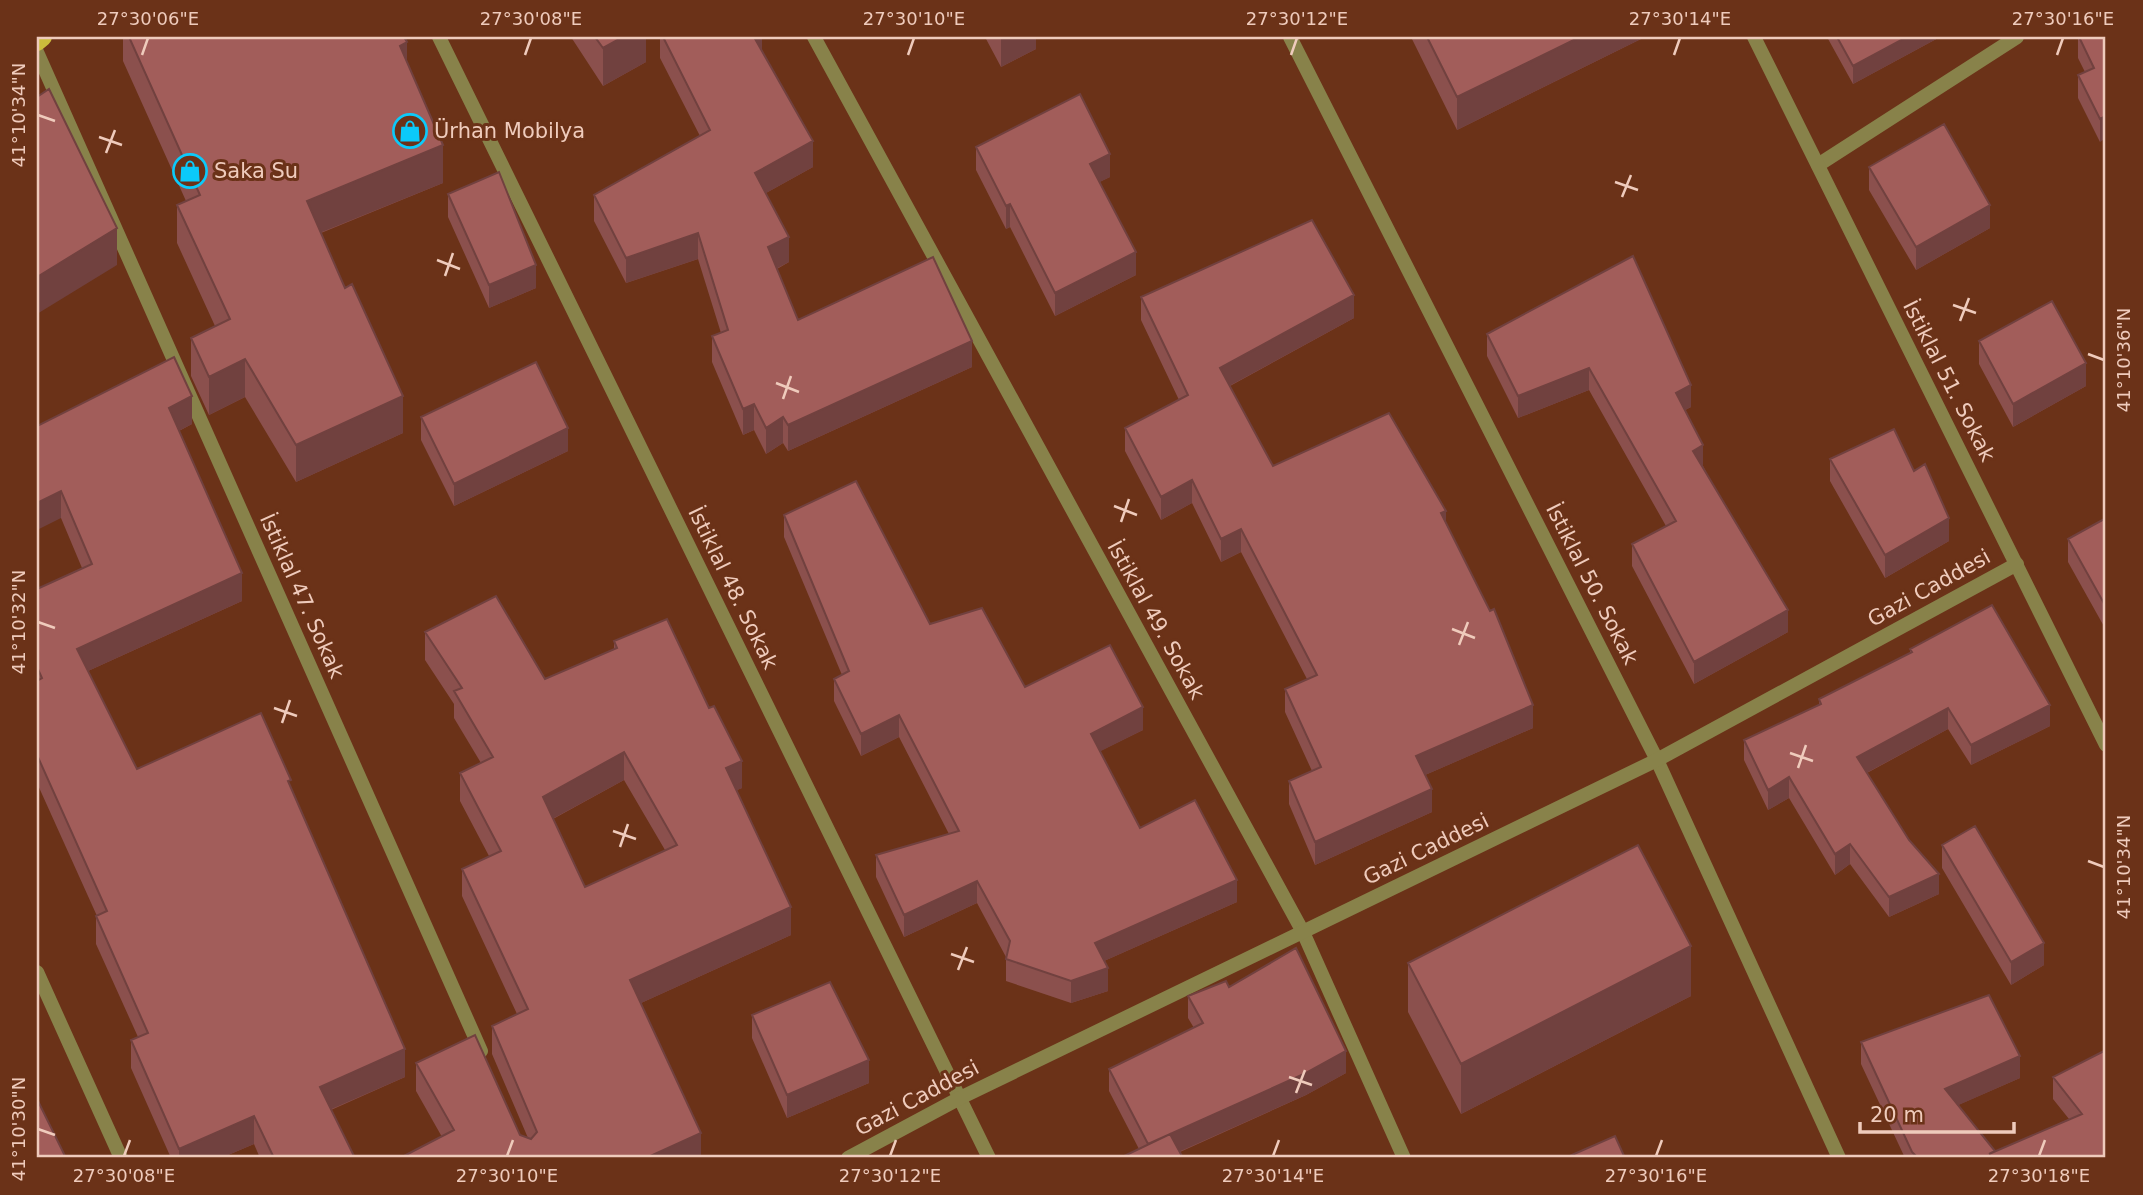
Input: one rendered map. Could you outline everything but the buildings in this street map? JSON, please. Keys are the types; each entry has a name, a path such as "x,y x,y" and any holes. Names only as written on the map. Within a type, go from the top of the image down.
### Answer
{"main road":[{"path":"37,42 43,37"}],"street":[{"name":"İstiklal 48. Sokak","path":"439,37 989,1158"},
{"name":"İstiklal 49. Sokak","path":"814,37 1303,932 1404,1158"},
{"name":"İstiklal 50. Sokak","path":"1290,37 1657,760 1839,1158"},
{"name":"İstiklal 51. Sokak","path":"1754,37 2106,745"},
{"path":"1818,165 2017,37"},
{"name":"İstiklal 47. Sokak","path":"37,52 488,1069"},
{"name":"Gazi Caddesi","path":"848,1158 960,1098 1657,760 2017,564"},
{"path":"37,972 121,1158"}],"place":[{"name":"Ürhan Mobilya","path":"410,131"},
{"name":"Saka Su","path":"190,171"}]}
